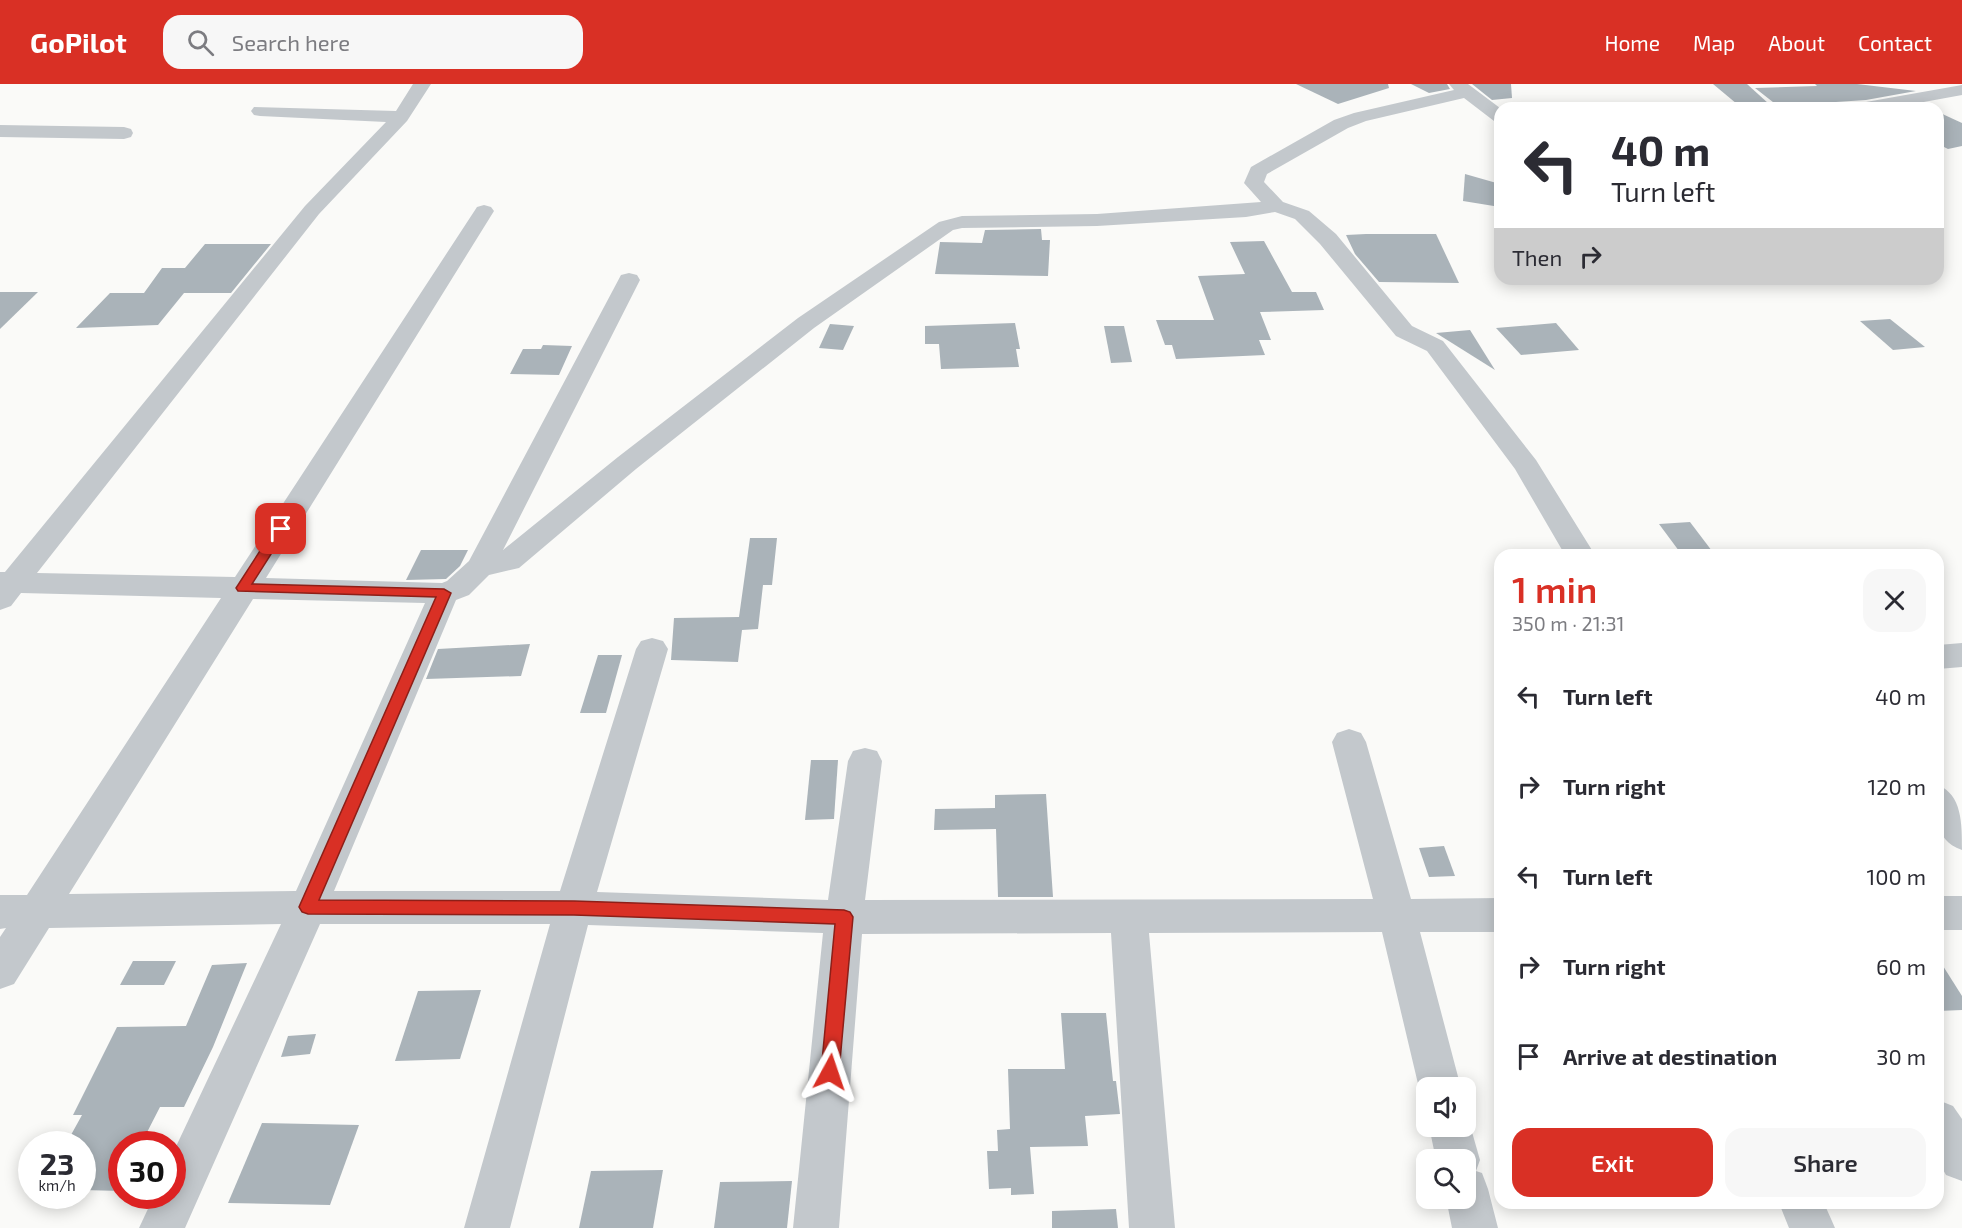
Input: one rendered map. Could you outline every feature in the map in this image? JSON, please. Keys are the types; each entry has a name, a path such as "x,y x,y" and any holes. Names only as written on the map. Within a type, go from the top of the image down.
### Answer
{"street":[{"path":"4,588 312,210 401,117 422,84"},
{"path":"1895,85 1925,84"},
{"path":"1276,206 1254,183 1258,171 1341,124 1462,88 1494,112"},
{"path":"1890,102 1962,90"},
{"path":"260,111 401,117"},
{"path":"0,131 124,133"},
{"path":"480,567 510,561 627,463 806,323 946,226 962,222 1097,220 1211,213 1276,206 1302,215 1328,238 1404,331 1435,346 1527,466 1576,549"},
{"path":"0,971 484,212"},
{"path":"4,588 243,588 444,593 458,588 480,567 629,280"},
{"path":"162,1228 308,907 444,593"},
{"path":"487,1228 574,908 652,649"},
{"path":"1944,656 1962,655"},
{"path":"1349,742 1397,917 1437,1077"},
{"path":"816,1228 844,917 865,761"},
{"path":"1944,808 1962,835"},
{"path":"0,912 308,907 574,908 844,917 1494,915"},
{"path":"1944,913 1962,913"},
{"path":"1129,916 1152,1228"},
{"path":"1944,1130 1962,1159"},
{"path":"1471,1209 1475,1228"},
{"path":"1804,1209 1812,1228"}],"building":[{"path":"1296,84 1388,84 1389,88 1338,104"},
{"path":"1411,84 1447,84 1450,89 1429,93"},
{"path":"1472,84 1511,84 1512,98 1492,100"},
{"path":"1713,84 1747,84 1767,102 1735,102"},
{"path":"1815,84 1857,84 1916,91 1866,100 1773,102 1755,88 1817,86"},
{"path":"1944,115 1962,123 1962,146 1948,149 1944,147"},
{"path":"1465,174 1494,182 1494,206 1463,201"},
{"path":"1041,229 1042,240 1050,240 1048,276 935,274 940,242 982,243 985,230"},
{"path":"1436,234 1459,283 1379,282 1355,254 1346,235"},
{"path":"1264,241 1292,292 1316,292 1324,310 1260,312 1271,340 1259,340 1265,355 1176,359 1172,345 1165,345 1156,320 1214,320 1198,276 1245,274 1230,242"},
{"path":"205,244 271,244 231,293 184,293 158,325 76,328 110,293 144,293 162,268 185,268"},
{"path":"0,292 38,292 0,329"},
{"path":"1890,319 1925,347 1893,350 1860,321"},
{"path":"1015,323 1020,349 1016,349 1019,367 941,369 939,344 925,344 925,326"},
{"path":"1556,323 1579,350 1521,355 1496,328"},
{"path":"830,324 854,326 843,350 819,348"},
{"path":"1104,326 1124,326 1132,362 1111,363"},
{"path":"1470,330 1495,370 1436,333"},
{"path":"543,345 572,346 559,375 510,374 523,349 541,349"},
{"path":"1690,522 1710,549 1678,549 1659,524"},
{"path":"750,538 777,538 772,585 763,585 758,629 742,630 738,662 671,660 674,618 739,617"},
{"path":"421,550 468,550 460,566 446,579 406,580"},
{"path":"530,644 521,676 426,679 438,649"},
{"path":"598,655 622,655 606,713 580,713"},
{"path":"811,760 838,760 834,819 805,820"},
{"path":"1046,794 1053,897 998,897 996,829 934,830 935,809 995,808 995,795"},
{"path":"1444,846 1455,876 1429,877 1419,848"},
{"path":"133,961 176,961 164,985 120,985"},
{"path":"247,963 213,1047 184,1107 160,1107 148,1131 108,1131 108,1191 96,1190 96,1131 73,1131 82,1115 73,1115 117,1027 186,1026 212,965"},
{"path":"1944,968 1962,996 1962,1010 1944,1011"},
{"path":"481,990 460,1059 395,1061 418,991"},
{"path":"1061,1013 1106,1013 1113,1081 1116,1081 1120,1114 1085,1116 1088,1146 1030,1147 1034,1194 1011,1195 1011,1188 989,1189 987,1151 998,1151 997,1130 1010,1129 1008,1069 1065,1069"},
{"path":"316,1034 310,1054 281,1057 288,1036"},
{"path":"262,1123 359,1125 330,1205 228,1203"},
{"path":"663,1170 653,1228 579,1228 591,1171"},
{"path":"792,1181 787,1228 714,1228 720,1182"},
{"path":"1116,1209 1118,1228 1052,1228 1052,1211"}],"route":[{"path":"281,529 243,588 444,593 308,907 574,908 844,917 830,1072"}]}
